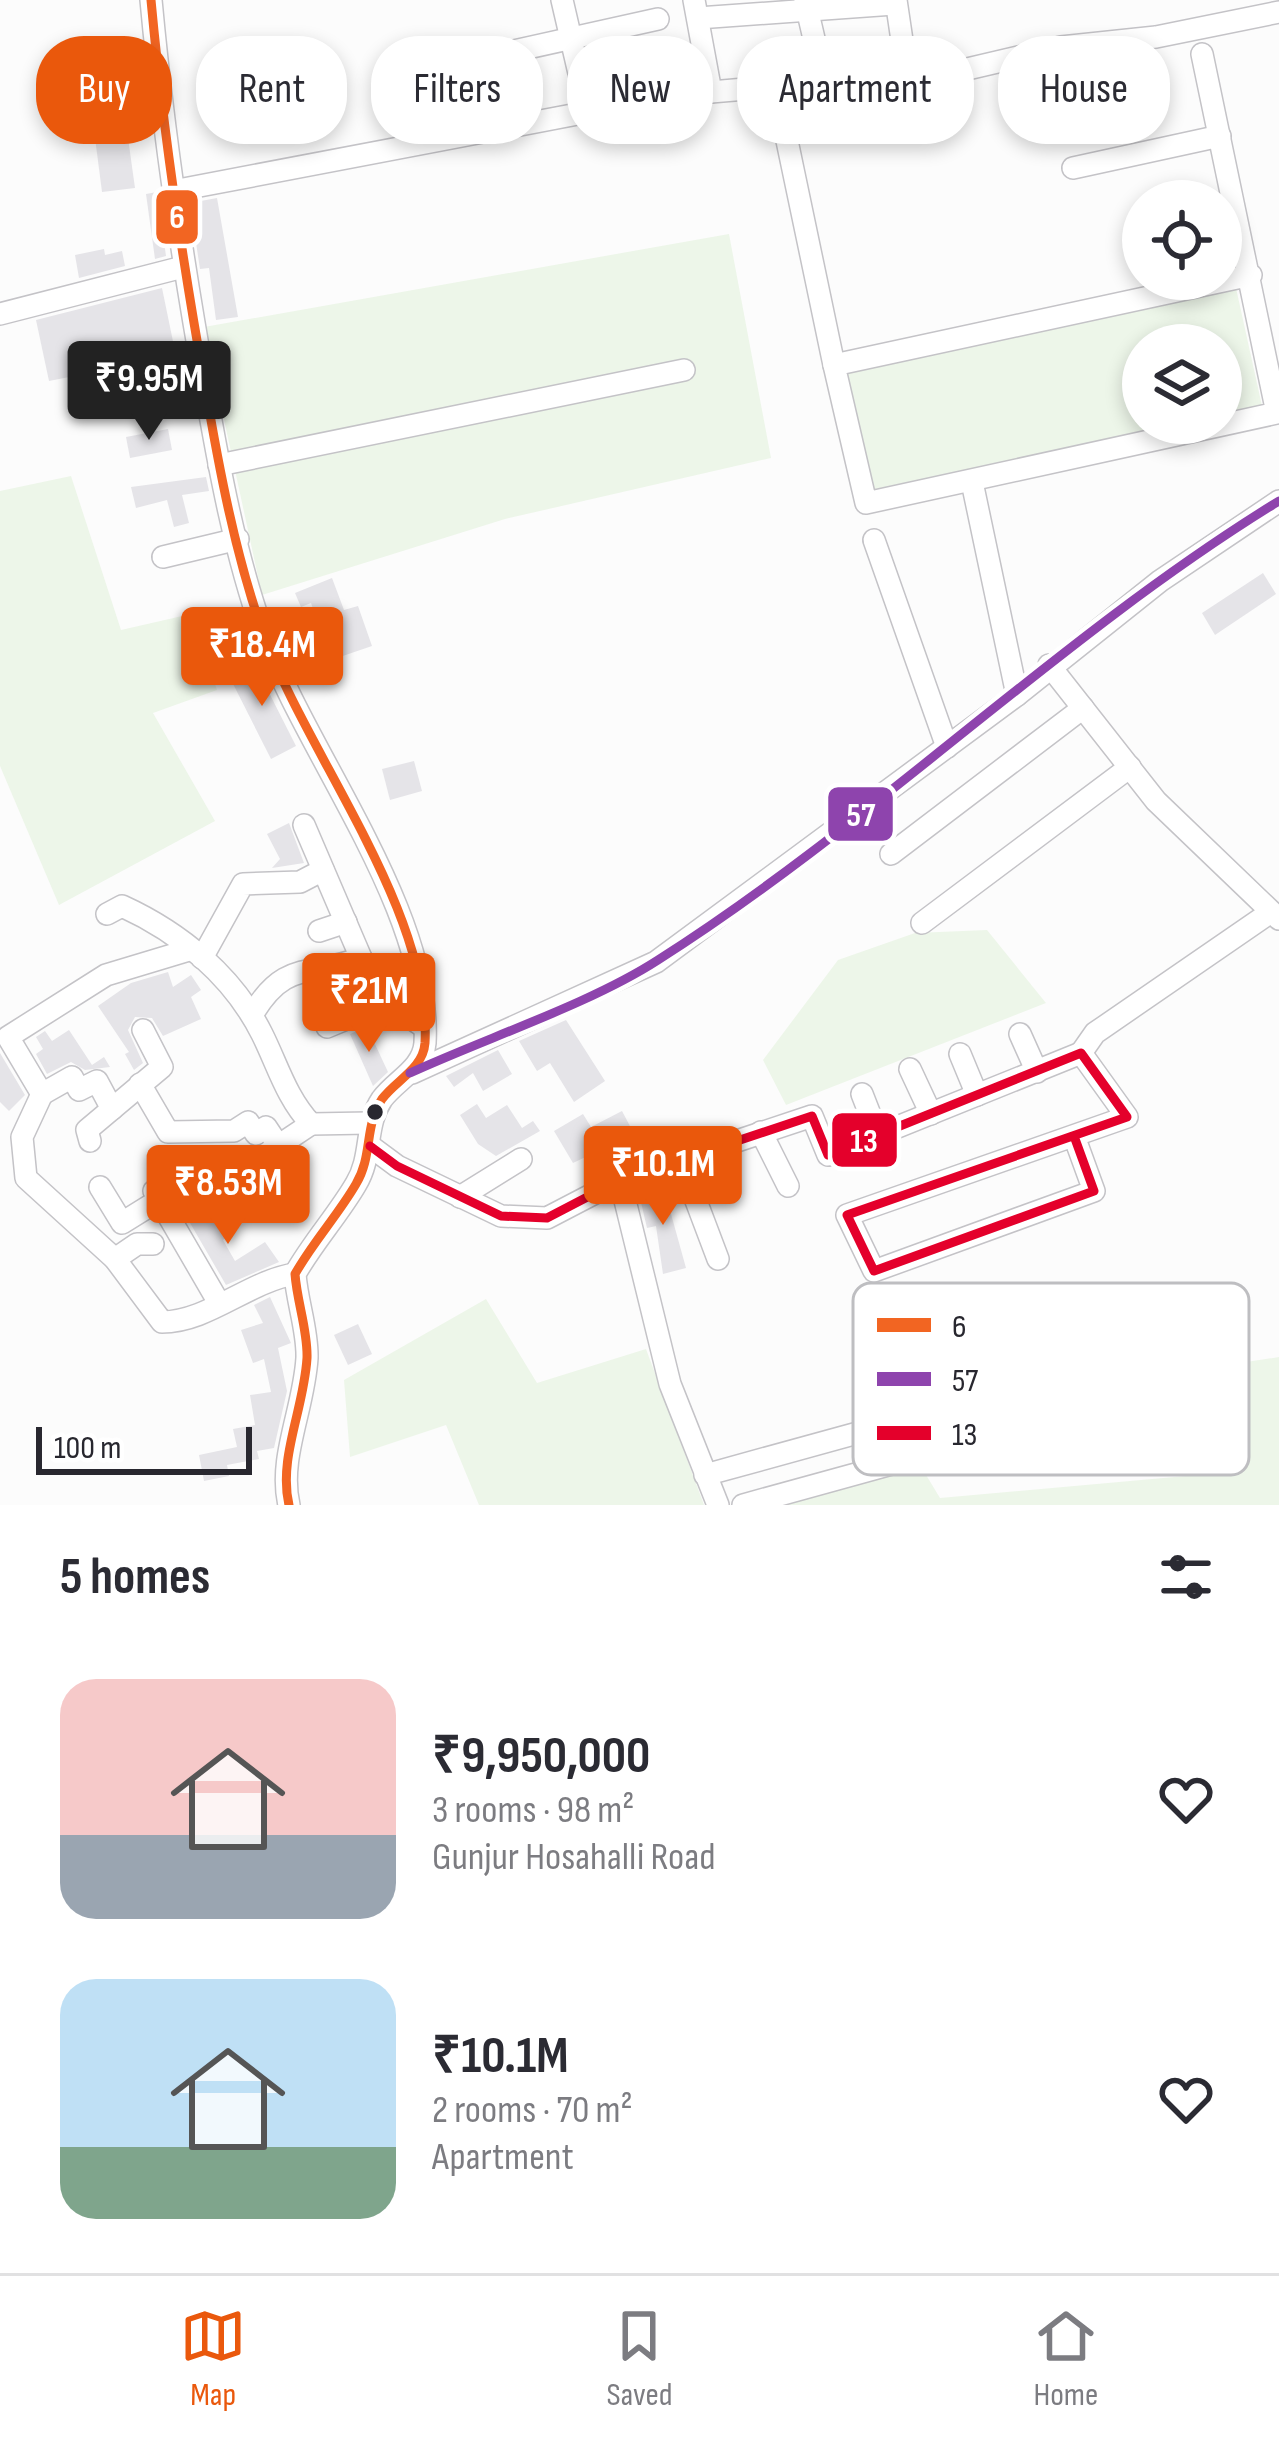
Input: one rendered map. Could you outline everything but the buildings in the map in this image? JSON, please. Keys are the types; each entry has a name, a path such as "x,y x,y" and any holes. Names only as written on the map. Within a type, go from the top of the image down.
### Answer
{"street":[{"path":"151,0 183,267 219,465 263,635 340,785 413,955 424,1027 425,1049 410,1073 385,1096 358,1181 296,1274 307,1352 301,1414 281,1475 289,1505"},
{"path":"562,0 571,36"},
{"path":"696,9 895,2 901,36"},
{"path":"807,5 814,36"},
{"path":"974,67 1061,47 1156,38 1279,12"},
{"path":"580,36 658,19"},
{"path":"788,144 866,503 972,482 1277,413 1202,54"},
{"path":"173,190 567,116"},
{"path":"1073,168 1220,136"},
{"path":"0,314 183,267"},
{"path":"834,365 1251,274"},
{"path":"219,465 685,370"},
{"path":"972,482 1017,695"},
{"path":"410,1073 656,962 1017,695 1160,580 1279,501"},
{"path":"163,556 238,539"},
{"path":"874,540 947,747"},
{"path":"76,1224 105,1194 122,1223 159,1200 218,1186 311,1124 370,1134 460,1197 501,1216 547,1218 620,1180 681,1161 738,1151 761,1132 812,1115 828,1155 1081,1053 1095,1033 1275,916 1156,801 1049,665"},
{"path":"891,854 1083,708"},
{"path":"922,923 1130,767"},
{"path":"304,825 361,958 387,1002 424,1027"},
{"path":"42,1094 8,1037 106,975 195,954 243,884 300,882 323,870"},
{"path":"107,914 122,906 148,918 226,974 252,1016 284,1087 311,1124"},
{"path":"319,931 346,922"},
{"path":"252,1016 271,984 315,965 361,958"},
{"path":"327,1027 387,1002"},
{"path":"90,1141 87,1130 162,1067 143,1030"},
{"path":"1019,1034 1037,1072"},
{"path":"1074,1136 1094,1191 874,1270 847,1215 1074,1136 1126,1118 1081,1053"},
{"path":"960,1054 977,1095"},
{"path":"910,1070 931,1114"},
{"path":"112,1109 97,1081 79,1090 72,1077 42,1094 22,1137 26,1178 115,1258 162,1322 219,1303 264,1279 296,1274"},
{"path":"140,1084 168,1132 234,1131 248,1122 256,1134 266,1127 278,1145"},
{"path":"862,1094 878,1135"},
{"path":"761,1132 788,1186"},
{"path":"460,1197 521,1159"},
{"path":"681,1161 718,1258"},
{"path":"620,1180 670,1384 718,1505"},
{"path":"159,1200 219,1303"},
{"path":"115,1258 137,1244 153,1244"},
{"path":"704,1475 853,1434"},
{"path":"743,1505 853,1475"}],"shaded area":[{"path":"729,234 771,458 505,519 262,595 204,327"},
{"path":"1180,300 1239,300 1262,406 1242,410 1242,324 1122,324 1122,436 871,490 846,372"},
{"path":"71,476 121,630 191,614 217,690 153,713 215,821 59,905 0,766 0,491"},
{"path":"987,930 1046,1003 786,1105 763,1060 838,960 915,933"},
{"path":"486,1299 537,1383 646,1349 704,1505 479,1505 446,1425 350,1457 344,1380"},
{"path":"1279,1357 1279,1505 767,1505 867,1475 926,1475 940,1498 1197,1475 1249,1475 1249,1362"}],"transit line":[{"name":"6","path":"151,0 189,290 222,479 244,573 283,680 388,887 409,940 422,992 423,1052 376,1109 356,1184 295,1274 307,1358 289,1451 289,1505"},
{"name":"57","path":"410,1073 570,1006 658,960 816,849 1120,610 1279,501"},
{"name":"13","path":"370,1146 397,1166 501,1216 547,1218 620,1180 812,1116 828,1155 1081,1053 1127,1117 847,1215 874,1271 1094,1191 1074,1136"}]}
